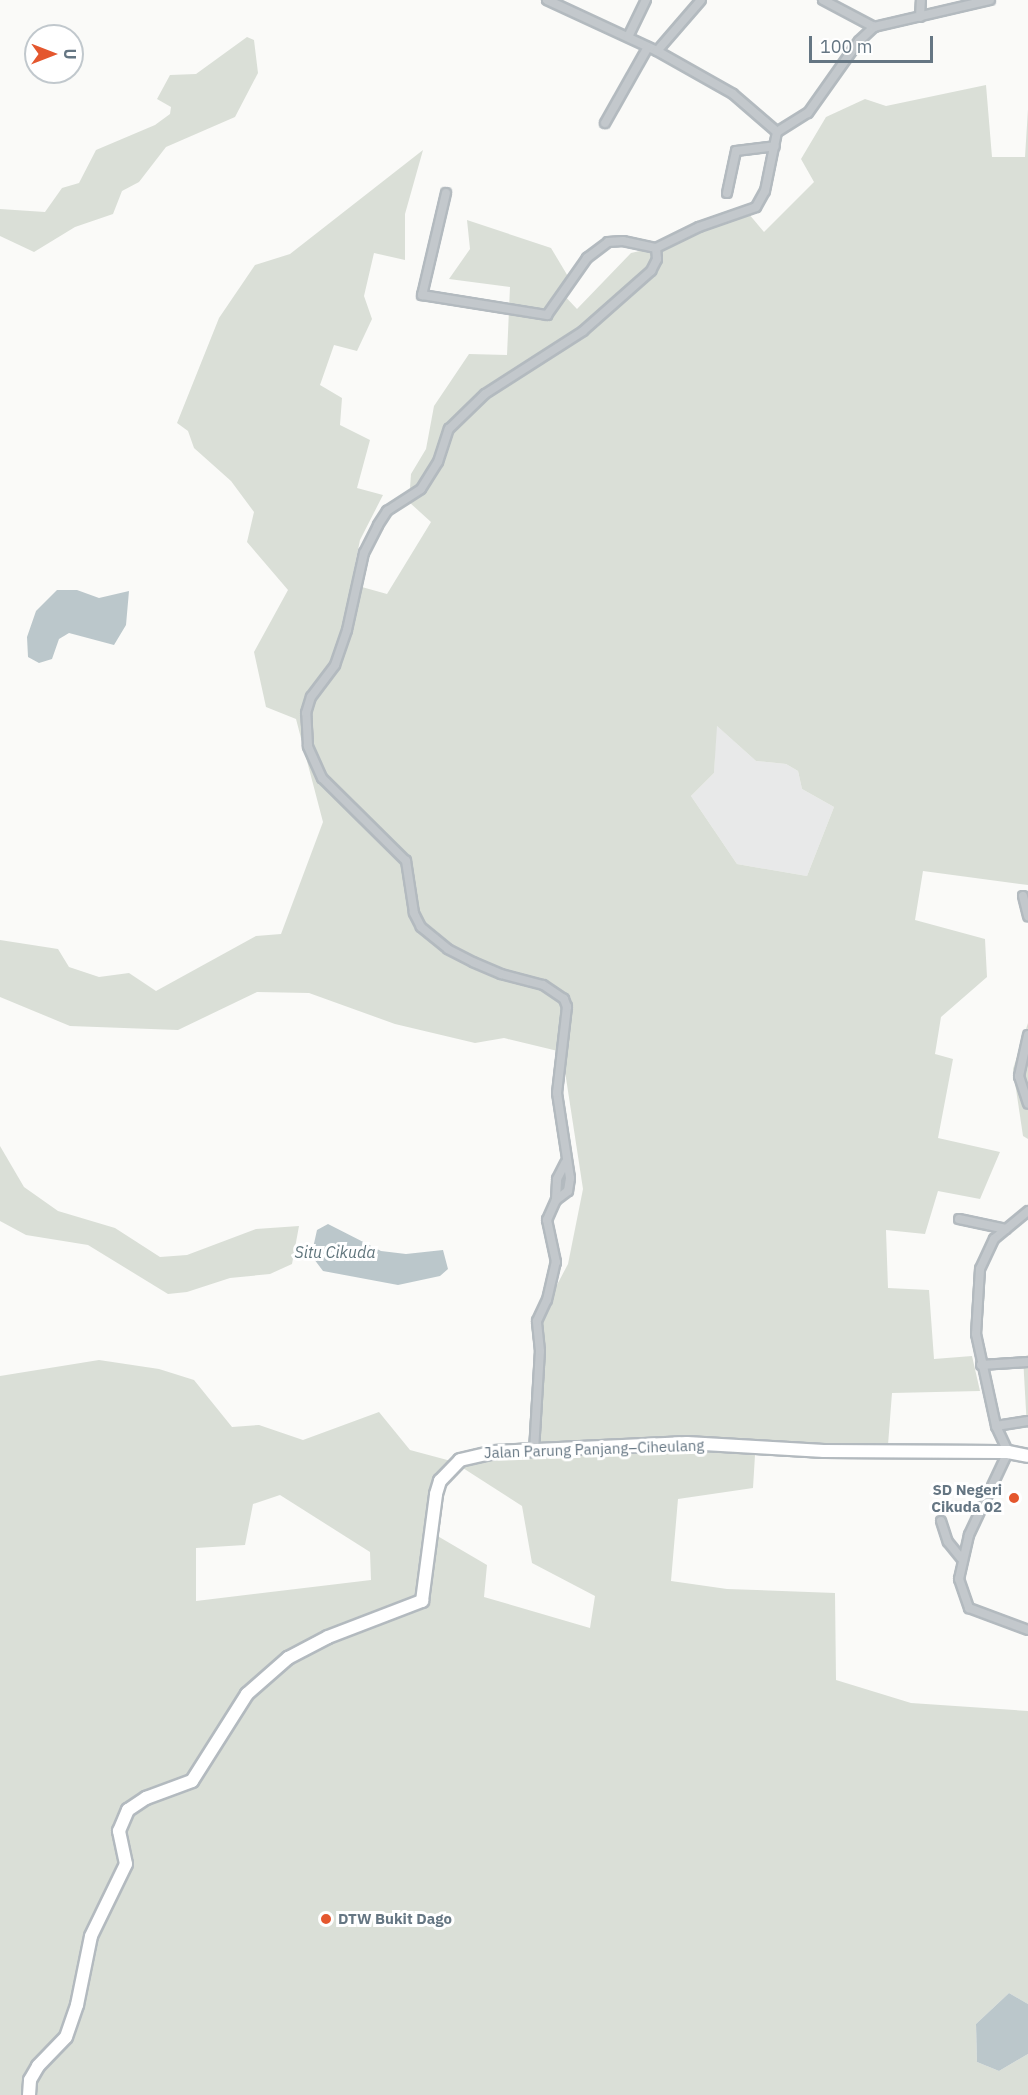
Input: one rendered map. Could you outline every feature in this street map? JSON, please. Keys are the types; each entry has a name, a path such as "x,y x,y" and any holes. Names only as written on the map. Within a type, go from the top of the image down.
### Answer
{"street":[{"path":"548,0 657,51 733,94 777,132"},
{"path":"628,37 646,0"},
{"path":"657,51 701,0"},
{"path":"823,0 874,27"},
{"path":"920,17 921,0"},
{"path":"777,132 808,113 859,41 874,27 990,0"},
{"path":"605,123 648,47"},
{"path":"446,193 422,295 547,315 587,258 608,242 623,241 657,248 699,226 756,207 765,191 777,132"},
{"path":"727,193 736,151 775,146"},
{"path":"534,1451 540,1351 537,1321 554,1275 555,1241 547,1220 556,1200 568,1191 570,1178 565,1163 556,1093 567,1007 564,999 543,985 501,974 473,962 427,933 414,913 406,861 322,778 304,725 311,697 335,665 347,630 364,553 387,511 421,489 438,462 449,429 466,412 583,331 651,271 657,248"},
{"path":"1023,896 1028,916"},
{"path":"1028,1035 1019,1076 1028,1104"},
{"path":"1028,1211 989,1246 980,1269 975,1316 981,1365 996,1426 1008,1452 961,1558 960,1589 969,1608 1028,1630"},
{"path":"959,1219 1006,1229"},
{"path":"981,1365 1028,1362"},
{"path":"996,1426 1028,1421"},
{"name":"Jalan Parung Panjang–Ciheulang","path":"29,2095 30,2080 38,2066 58,2049 73,2016 91,1936 126,1864 119,1832 128,1810 146,1798 192,1781 247,1694 288,1658 328,1637 422,1601 436,1494 448,1469 473,1454 687,1443 824,1451 1008,1452 1028,1456"},
{"path":"941,1521 948,1542 961,1558"}],"shaded area":[{"path":"247,37 254,40 258,73 235,117 166,147 139,182 122,191 113,214 75,227 34,252 0,236 0,209 45,212 62,188 79,183 96,150 155,125 170,114 171,107 157,99 170,75 196,74"},
{"path":"986,85 992,157 1025,157 1028,109 1028,885 923,871 915,920 985,939 987,977 941,1017 935,1054 953,1059 938,1138 1000,1152 980,1199 938,1191 925,1234 886,1230 888,1288 929,1290 934,1359 972,1356 980,1391 892,1393 887,1458 755,1455 753,1488 678,1499 671,1581 727,1589 835,1593 836,1680 911,1703 1028,1711 1028,2004 1009,1993 976,2024 977,2062 999,2071 1028,2054 1028,2095 0,2095 0,1376 99,1360 159,1369 194,1380 232,1427 259,1425 303,1440 379,1412 410,1450 451,1461 539,1451 540,1317 568,1264 583,1189 562,1052 504,1038 475,1043 395,1024 309,993 257,992 178,1030 70,1026 0,997 0,940 58,949 69,967 99,977 129,973 156,991 256,936 281,934 323,822 296,719 266,707 254,652 288,590 247,542 254,512 231,481 194,448 188,431 177,423 219,318 255,265 290,254 423,150 405,214 405,260 374,253 364,296 372,319 357,351 334,345 320,385 342,398 340,425 370,440 357,488 383,495 360,540 351,584 387,594 431,522 409,502 411,474 426,449 434,406 469,354 507,355 510,287 449,279 470,249 467,220 551,248 569,278 561,292 577,309 631,253 666,245 743,207 764,232 814,182 801,159 826,117 865,99 886,106","holes":["717,726 756,761 786,764 798,771 802,789 834,807 807,876 737,864 691,796 714,773","452,1461 522,1506 532,1563 595,1596 590,1628 484,1597 487,1565 429,1531","280,1495 370,1552 371,1580 196,1601 196,1548 245,1545 253,1504"]},
{"path":"716,725 756,761 786,764 798,771 802,789 834,807 807,876 737,864 691,796 714,773"},
{"path":"1028,1023 1028,1139 1023,1136 1013,1069"},
{"path":"0,1146 24,1187 58,1211 115,1228 160,1257 187,1255 256,1229 299,1226 292,1264 270,1274 230,1278 187,1292 168,1294 88,1245 26,1235 0,1221"},
{"path":"1028,1355 1028,1428 1027,1428 1023,1357"}],"water":[{"path":"57,590 77,590 99,598 129,591 126,625 114,645 69,633 59,639 52,659 39,663 28,657 27,637 36,611"},
{"name":"Situ Cikuda","path":"328,1224 381,1251 406,1254 443,1250 448,1269 440,1276 398,1285 323,1271 314,1259 313,1248 317,1230"},
{"path":"1009,1993 1028,2004 1028,2054 999,2071 977,2062 976,2024"}],"place":[{"name":"SD Negeri Cikuda 02","path":"1014,1498"},
{"name":"DTW Bukit Dago","path":"326,1919"}]}
